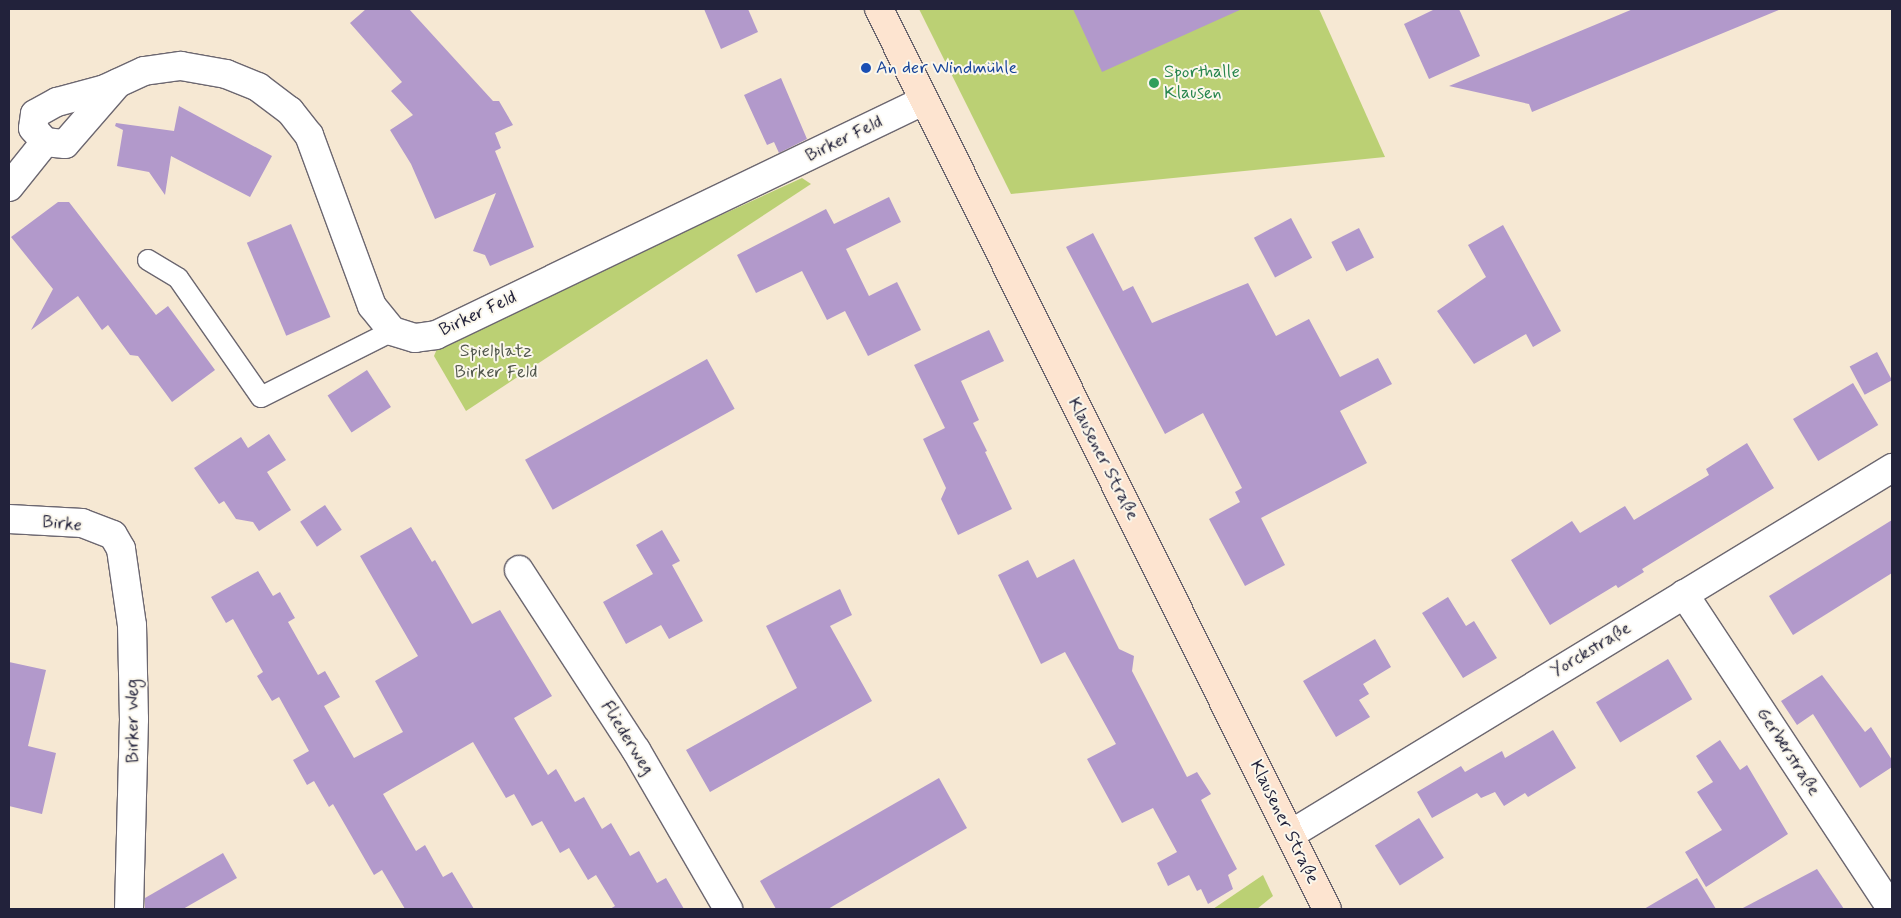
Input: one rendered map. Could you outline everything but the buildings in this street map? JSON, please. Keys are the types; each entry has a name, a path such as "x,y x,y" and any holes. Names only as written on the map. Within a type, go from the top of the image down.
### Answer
{"main road":[{"name":"Klausener Straße","path":"879,9 923,101 1327,909"}],"street":[{"path":"118,83 65,144 45,142 33,128 35,114 57,102 118,83 144,71 182,66 226,74 258,87 290,111 309,135 372,306 392,331"},
{"name":"Birker Feld","path":"392,331 415,338 436,335 923,101"},
{"path":"9,187 45,142"},
{"name":"Yorckstraße","path":"1291,834 1892,468"},
{"name":"Birke","path":"9,520 82,523 113,535"},
{"name":"Birker Weg","path":"113,535 121,549 132,624 134,719 129,909"},
{"name":"Fliederweg","path":"519,570 636,750 728,909"},
{"name":"Gerberstraße","path":"1684,594 1892,909"}],"lane":[{"path":"148,260 178,278 261,397 392,331"}],"green space":[{"name":"Sporthalle Klausen","path":"919,9 1319,9 1385,157 1011,194"},
{"name":"Spielplatz Birker Feld","path":"802,178 811,184 466,411 434,356 439,344"},
{"path":"1263,875 1273,896 1257,909 1213,909"}],"place":[{"name":"An der Windmühle","path":"866,68"},
{"name":"Sporthalle Klausen","path":"1154,83"}]}
